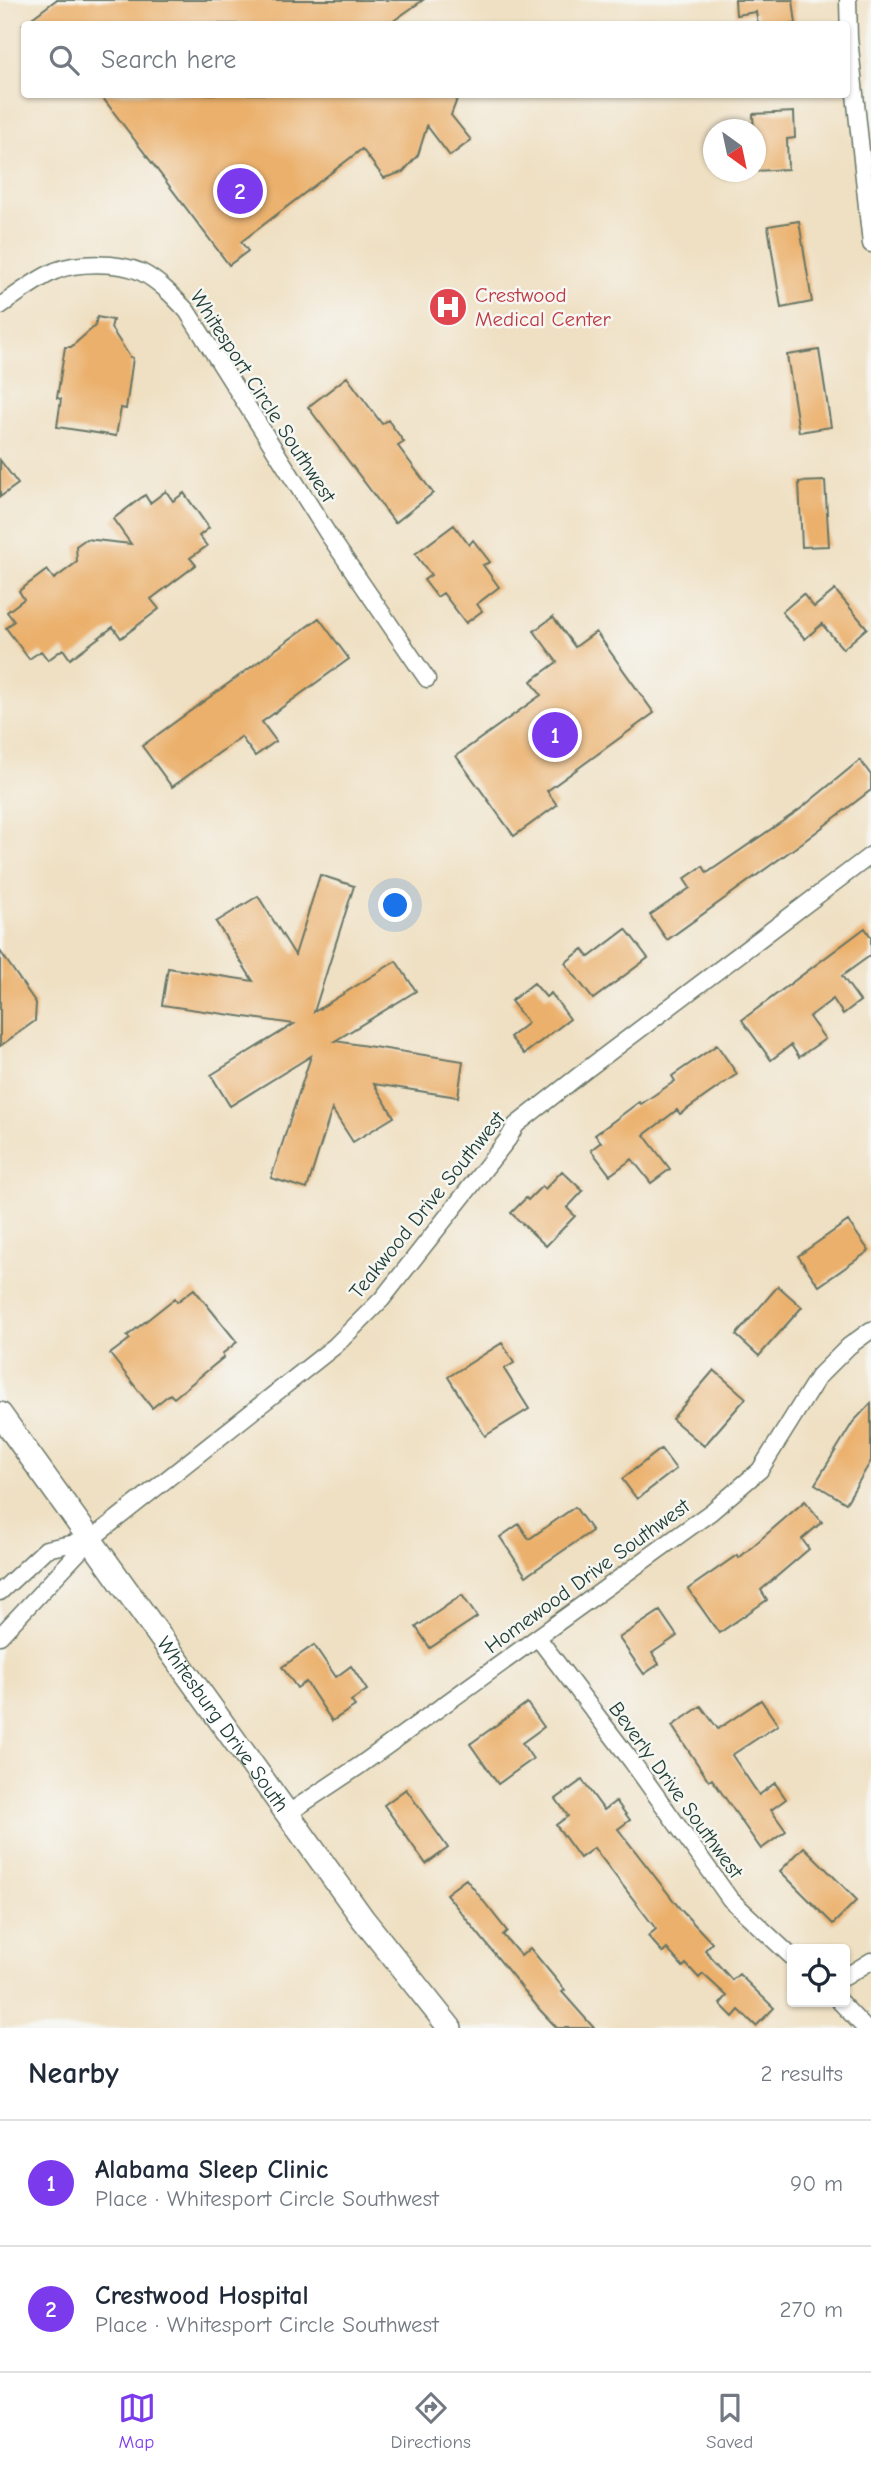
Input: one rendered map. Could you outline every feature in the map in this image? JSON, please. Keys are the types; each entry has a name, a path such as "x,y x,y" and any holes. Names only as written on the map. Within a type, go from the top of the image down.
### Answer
{"main road":[{"name":"Whitesburg Drive South","path":"0,1414 363,1919 450,2028"}],"street":[{"path":"848,0 849,21"},
{"path":"850,47 871,244"},
{"name":"Whitesport Circle Southwest","path":"0,306 41,278 70,266 104,264 141,272 169,292 187,311 328,534 427,680"},
{"name":"Teakwood Drive Southwest","path":"0,1636 90,1540 335,1346 382,1299 509,1139 516,1125 871,855"},
{"name":"Homewood Drive Southwest","path":"287,1814 370,1758 711,1512 760,1470 818,1377 849,1346 871,1330"},
{"path":"0,1592 46,1549 90,1540"},
{"name":"Beverly Drive Southwest","path":"538,1637 730,1899 787,1951"},
{"path":"850,1974 871,1961"},
{"path":"845,2007 865,2028"}],"building":[{"path":"56,0 423,0 393,21 28,21"},
{"path":"735,0 793,0 796,21 758,21 756,12 736,15"},
{"path":"103,98 457,98 451,115 471,140 450,156 427,126 418,155 403,172 384,178 362,149 241,242 248,251 229,265"},
{"path":"794,112 795,138 787,139 788,169 766,170 766,119 753,119 753,114"},
{"path":"799,221 812,302 781,308 768,226"},
{"path":"97,317 113,320 111,328 133,358 126,409 121,408 116,436 57,427 61,399 57,398 65,347 71,347 95,326"},
{"path":"819,350 831,427 799,432 787,355"},
{"path":"347,377 382,424 388,420 404,442 398,446 433,493 395,523 308,407"},
{"path":"0,460 18,484 0,497"},
{"path":"825,481 829,546 802,547 799,482"},
{"path":"166,491 173,501 184,493 209,528 199,536 207,546 190,558 196,565 151,599 159,609 121,638 113,627 70,659 63,649 48,660 41,651 29,659 6,628 14,621 7,612 24,599 19,591 47,570 54,579 77,562 76,546 86,539 131,544 113,519 145,495 150,503"},
{"path":"454,525 469,545 473,540 490,562 483,565 499,587 477,604 482,611 466,623 443,593 437,597 424,580 431,575 415,554"},
{"path":"835,590 867,628 843,649 822,624 805,639 782,612 803,594 814,607"},
{"path":"553,617 575,647 596,632 654,713 547,791 557,805 514,836 456,756 541,695 531,681 557,662 534,631"},
{"path":"319,618 349,659 262,722 276,741 255,756 241,737 172,787 142,746"},
{"path":"860,760 871,775 871,790 667,940 650,915 690,888 684,879 703,866 707,873 799,810"},
{"path":"320,875 354,886 314,1012 396,961 416,991 335,1041 463,1061 458,1097 374,1084 394,1117 353,1142 332,1109 307,1189 271,1178 311,1056 230,1106 211,1075 294,1024 162,1005 168,968 253,981 216,922 258,896 295,955"},
{"path":"865,928 871,937 871,955 842,976 860,1001 843,1014 833,999 809,1017 825,1039 799,1057 791,1045 771,1060 742,1020"},
{"path":"626,929 648,958 593,999 565,963 583,949 589,957"},
{"path":"0,951 36,1003 35,1021 0,1046"},
{"path":"534,983 546,997 551,993 570,1019 524,1054 510,1037 528,1023 511,1001"},
{"path":"717,1045 737,1074 680,1114 677,1110 644,1135 670,1169 651,1183 632,1159 610,1175 591,1150 601,1142 595,1135 639,1102 641,1104 675,1081 672,1076"},
{"path":"562,1171 583,1191 567,1208 575,1216 546,1246 511,1213 542,1186 545,1189"},
{"path":"848,1221 869,1251 819,1286 798,1256"},
{"path":"778,1286 802,1307 759,1356 736,1335"},
{"path":"194,1289 237,1342 222,1354 224,1357 174,1398 170,1394 152,1408 110,1354 130,1339 127,1336 175,1298 177,1302"},
{"path":"502,1343 514,1363 504,1369 529,1409 485,1436 448,1377"},
{"path":"714,1370 746,1398 704,1446 672,1419"},
{"path":"871,1403 871,1461 846,1503 815,1484 853,1422"},
{"path":"661,1449 676,1469 637,1499 622,1479"},
{"path":"805,1501 822,1522 802,1539 809,1549 761,1590 767,1600 719,1633 688,1589 737,1555 739,1558"},
{"path":"575,1507 592,1531 526,1576 500,1537 519,1524 529,1539"},
{"path":"462,1595 477,1617 430,1648 416,1627"},
{"path":"660,1611 677,1636 652,1653 659,1664 644,1674 619,1638"},
{"path":"314,1645 336,1677 351,1666 367,1690 351,1701 355,1706 332,1721 306,1682 297,1688 282,1667"},
{"path":"761,1700 778,1725 732,1755 759,1795 775,1783 786,1799 771,1810 786,1831 761,1849 712,1779 709,1781 672,1726 701,1706 718,1729"},
{"path":"527,1703 544,1727 522,1743 533,1759 498,1784 470,1744"},
{"path":"582,1780 604,1810 616,1801 630,1820 618,1829 681,1910 712,1943 705,1950 732,1980 739,1974 774,2008 756,2026 739,2010 733,2017 720,2004 727,1996 703,1974 699,1978 686,1964 683,1967 667,1949 663,1953 648,1936 656,1929 594,1848 580,1858 556,1825 568,1816 556,1799"},
{"path":"406,1789 448,1848 426,1864 384,1805"},
{"path":"804,1847 857,1900 833,1924 780,1871"},
{"path":"466,1879 507,1931 503,1935 521,1956 530,1948 565,1990 562,1992 594,2028 557,2028 540,2010 446,1894"}],"place":[{"name":"Crestwood Hospital","path":"240,191"},
{"name":"Crestwood Medical Center","path":"448,307"},
{"name":"Alabama Sleep Clinic","path":"555,735"}]}
